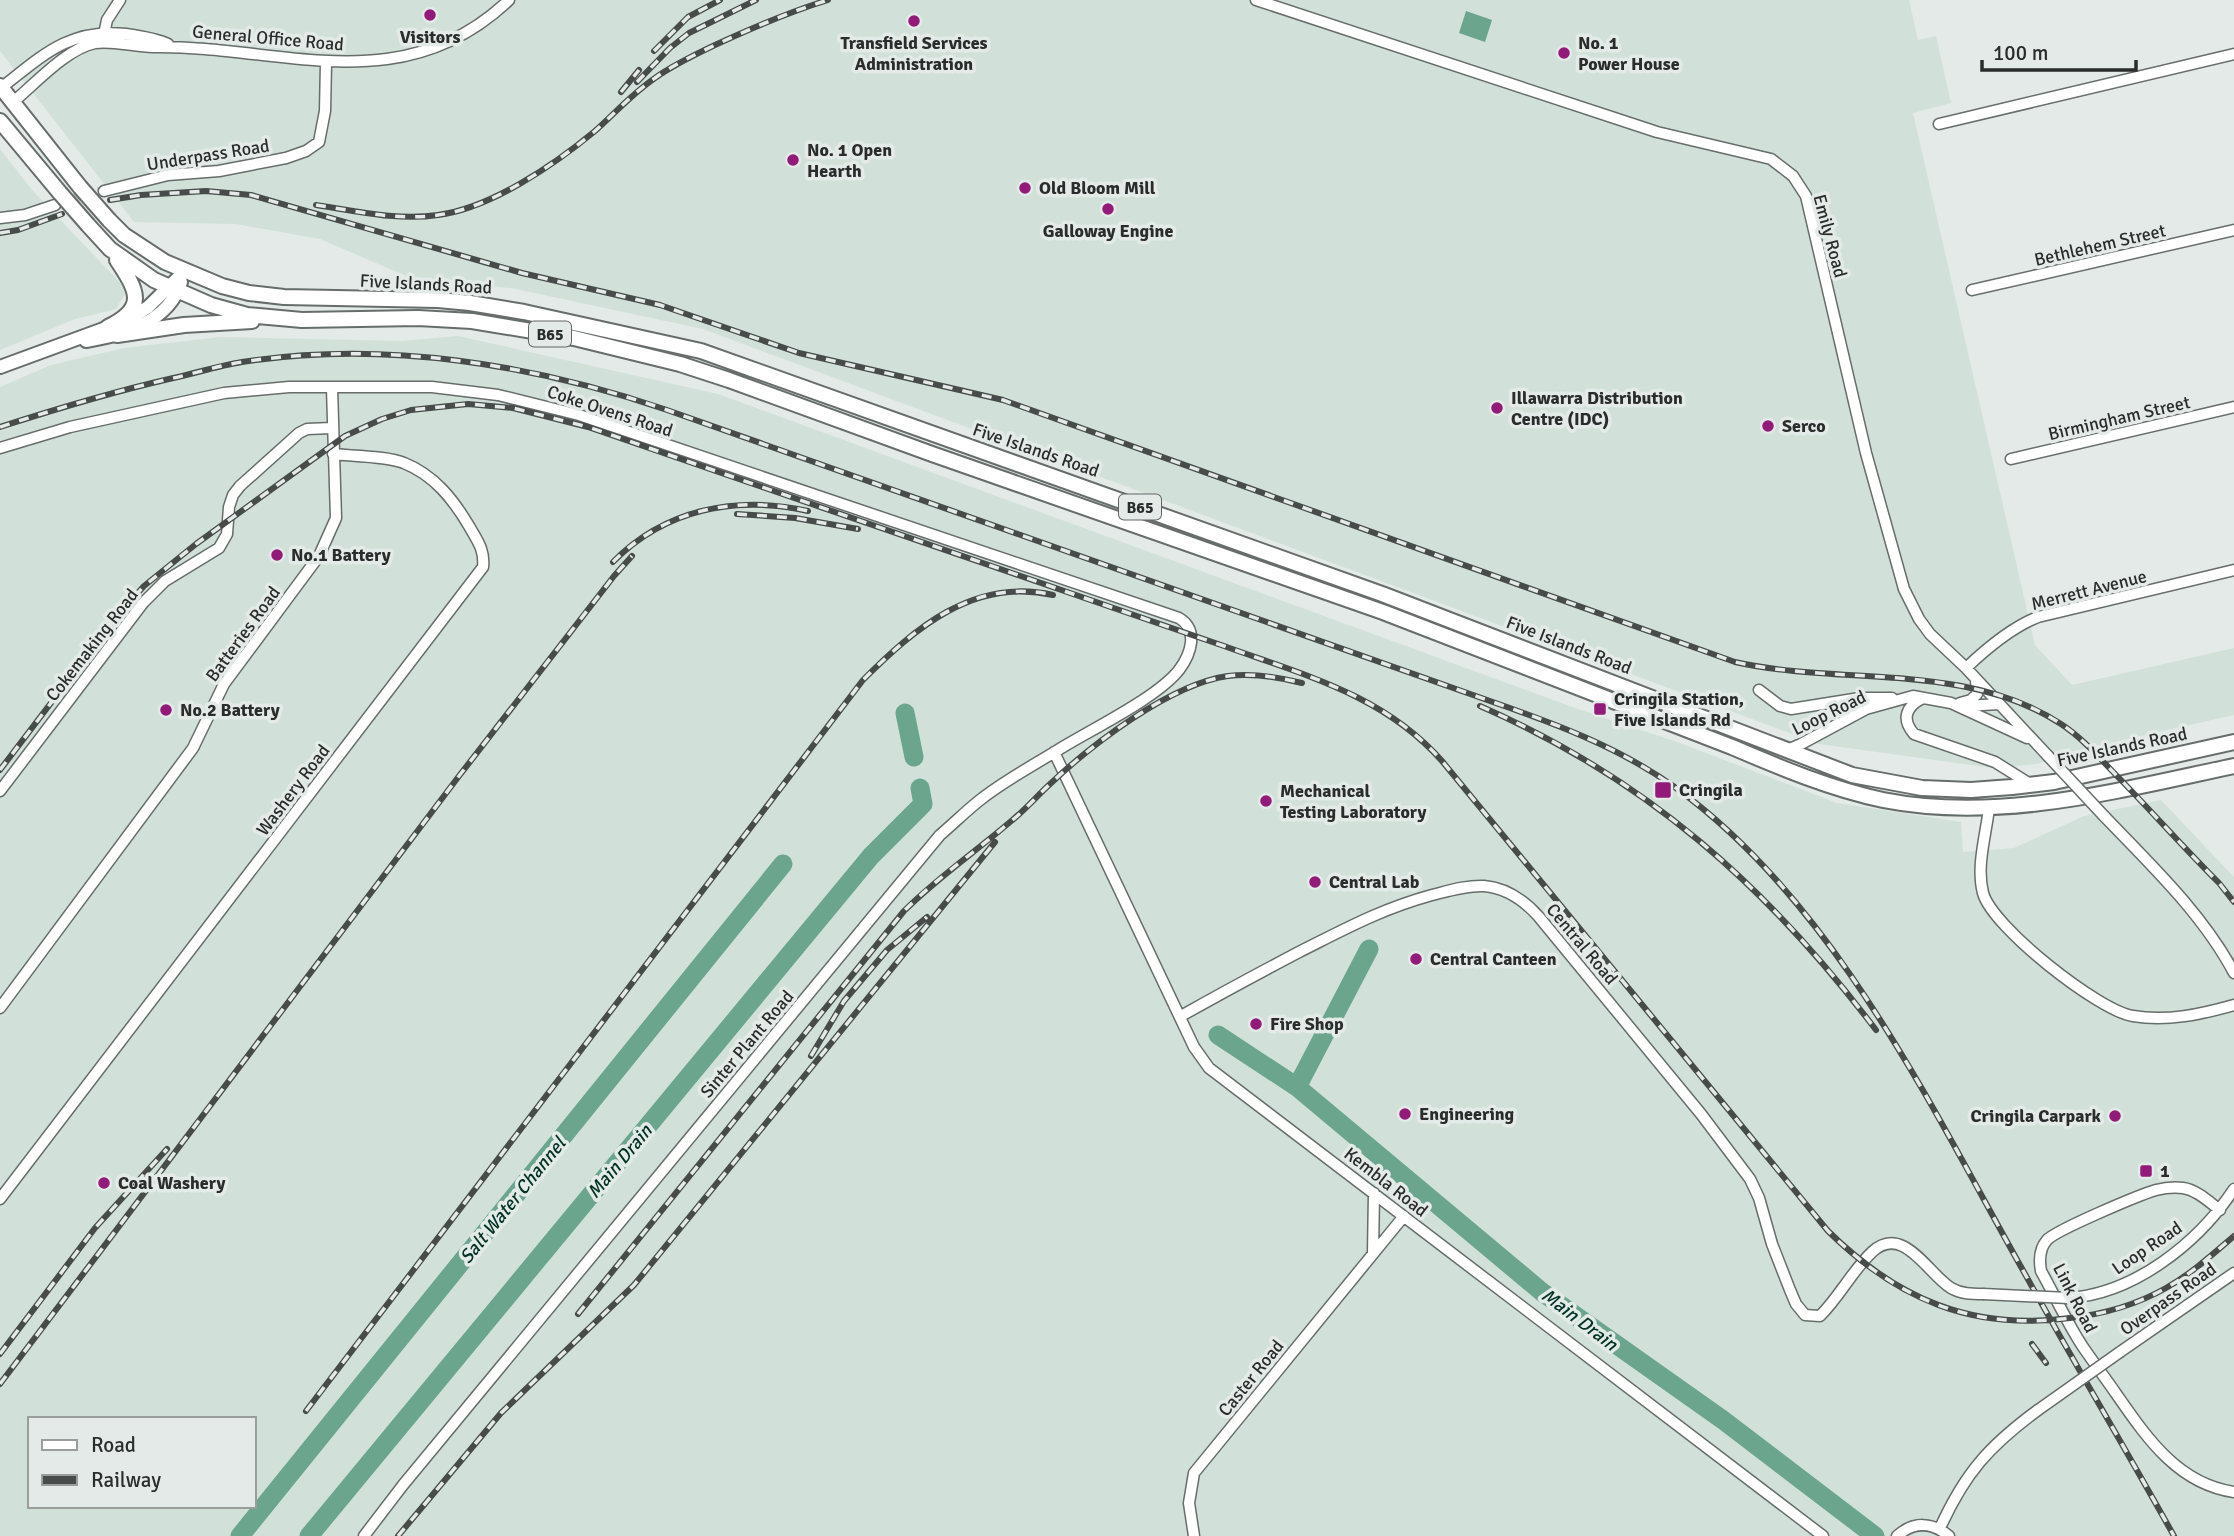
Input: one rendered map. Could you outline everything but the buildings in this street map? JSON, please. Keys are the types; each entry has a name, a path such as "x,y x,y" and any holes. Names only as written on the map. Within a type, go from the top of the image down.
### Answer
{"main road":[{"name":"Five Islands Road","path":"1,87 80,187 124,235 148,252 222,286 264,296 470,303 701,351 1382,594 1852,775 1901,786 1947,790 2033,785 2234,742"},
{"name":"Five Islands Road","path":"0,121 58,199 110,249 139,271 173,290 236,312 285,320 418,318 472,321 574,338 680,364 1373,608 1786,770 1883,800 1955,808 2035,804 2234,766"},
{"path":"110,249 131,281 136,297 134,308 113,331"},
{"path":"113,331 285,320"}],"street":[{"path":"104,38 107,20 120,0"},
{"name":"General Office Road","path":"104,38 155,39 175,46 326,63 393,59 432,48 495,14 509,0"},
{"name":"Emily Road","path":"1256,0 1657,132 1771,159 1793,176 1806,196 1866,453 1904,589 1924,626 1999,704"},
{"path":"1,87 64,43 86,35 104,38"},
{"path":"13,102 70,55 104,38"},
{"path":"1939,124 2234,54"},
{"name":"Underpass Road","path":"104,191 168,175 219,171 286,158 306,151 319,142 325,111 326,63"},
{"path":"0,218 26,215 58,199"},
{"name":"Bethlehem Street","path":"1972,290 2234,230"},
{"path":"0,368 22,358 113,331 173,290 185,271"},
{"name":"Coke Ovens Road","path":"0,448 81,425 224,393 289,387 432,387 498,395 579,415 1179,618 1188,625"},
{"name":"Batteries Road","path":"0,1008 193,748 224,684 319,556 336,518 332,388"},
{"name":"Birmingham Street","path":"2011,459 2234,407"},
{"name":"Cokemaking Road","path":"0,791 143,603 165,581 219,548 228,529 231,500 240,486 299,433 307,429 332,428"},
{"name":"Washery Road","path":"0,1199 483,567 484,557 480,545 454,500 434,481 402,462 333,454"},
{"name":"Merrett Avenue","path":"1966,668 2034,618 2234,570"},
{"name":"Sinter Plant Road","path":"364,1536 940,835 980,800 1172,678 1186,660 1189,651 1192,635 1188,625"},
{"path":"1954,703 1969,701 1975,696 1978,689 1976,679"},
{"path":"1759,690 1787,709 1860,698 1913,696"},
{"name":"Loop Road","path":"1786,750 1866,709 1913,696 1954,703 2033,741"},
{"path":"1927,697 1913,703 1907,712 1907,724 1914,734 1995,762 2033,785"},
{"path":"1840,701 1881,706"},
{"path":"1954,703 1975,706 1999,704"},
{"name":"Loop Road","path":"1999,704 2178,897 2213,939 2234,973"},
{"name":"Kembla Road","path":"1054,752 1194,1047 1209,1068 1823,1536"},
{"path":"1989,808 1980,877 1984,896 1990,909 2044,963 2113,1011 2132,1016 2152,1018 2203,1014 2234,1005"},
{"name":"Central Road","path":"1181,1016 1372,914 1465,887 1482,886 1508,892 1530,906 1701,1114 1750,1179 1796,1304 1805,1315 1815,1317"},
{"name":"Link Road","path":"2220,1210 2185,1188 2158,1189 2050,1237 2040,1251 2040,1264 2082,1345 2146,1437 2190,1476 2222,1490 2234,1492"},
{"name":"Loop Road","path":"1815,1317 1824,1312 1871,1253 1889,1243 1909,1248 1953,1289 1968,1294 2068,1298 2109,1291 2139,1277 2185,1245 2220,1210 2234,1189"},
{"path":"1373,1254 1374,1193"},
{"name":"Caster Road","path":"1194,1536 1189,1503 1194,1473 1404,1216"},
{"name":"Overpass Road","path":"1940,1528 1962,1485 1994,1445 2038,1410 2233,1275"},
{"path":"1897,1536 1922,1524 1940,1528 1949,1536"}],"shaded area":[{"path":"0,0 1909,0 1918,40 1936,36 1951,103 1913,113 2035,645 2072,685 2234,648 2234,715 2123,740 2036,764 1993,768 1819,744 703,329 511,288 413,279 320,239 236,224 134,222 0,51"},
{"path":"1466,11 1492,20 1485,42 1459,33"},
{"path":"0,149 32,190 127,290 116,309 75,319 0,350"},
{"path":"458,336 718,394 1578,709 1680,743 1837,803 1961,822 1963,852 2014,848 2084,816 2161,800 2234,877 2234,1536 0,1536 0,387 51,365 124,348 220,337 402,341"}],"waterway":[{"name":"Main Drain","path":"905,713 914,757"},
{"name":"Main Drain","path":"309,1536 871,856 923,804 920,788"},
{"name":"Salt Water Channel","path":"240,1536 783,864"},
{"name":"Main Drain","path":"1297,1087 1369,949"},
{"name":"Main Drain","path":"1218,1035 1297,1087 1542,1292 1723,1420 1875,1536"}],"tunnel":[{"path":"55,205 104,191"}],"railway":[{"path":"654,51 688,17 720,0"},
{"path":"637,82 670,48 689,33 756,0"},
{"path":"316,205 377,215 423,217 479,204 521,183 561,157 595,131 639,90 669,69 743,32 828,0"},
{"path":"621,92 639,70"},
{"path":"110,200 206,191 251,195 522,273 660,305 799,353 1003,400 1735,662 1776,669 1944,683 1984,691 2024,704 2077,736 2219,883 2234,902"},
{"path":"0,233 18,230 62,214"},
{"path":"0,427 105,395 242,362 295,356 403,355 511,369 564,380 667,410 1515,710 1563,728 1632,760 1676,788 1733,835 1784,889 1832,948 1915,1077 2174,1536"},
{"path":"0,770 117,616 144,586 196,544 345,436 382,419 411,410 468,404 513,408 588,427 1284,667 1369,703 1395,719 1442,761 1828,1231 1854,1255 1909,1292 1938,1305 2001,1319 2034,1321 2083,1316 2131,1304 2155,1294 2193,1270 2234,1236"},
{"path":"613,562 655,529 703,511 754,505 808,511"},
{"path":"737,514 795,518 858,529"},
{"path":"0,1384 459,776 632,556"},
{"path":"306,1411 863,680 925,626 972,600 997,593 1024,591 1053,595"},
{"path":"578,1314 904,911 930,887 1015,818 1087,752 1157,703 1205,681 1228,676 1265,676 1302,683"},
{"path":"1480,706 1597,767 1700,841 1747,883 1792,929 1876,1030"},
{"path":"398,1536 501,1413 634,1285 995,842"},
{"path":"811,1056 844,1001 887,950 927,917"},
{"path":"0,1354 95,1228 167,1149"},
{"path":"2032,1344 2046,1363"}],"place":[{"name":"Visitors","path":"430,15"},
{"name":"Transfield Services Administration","path":"914,21"},
{"name":"No. 1 Power House","path":"1564,53"},
{"name":"No. 1 Open Hearth","path":"793,160"},
{"name":"Old Bloom Mill","path":"1025,188"},
{"name":"Galloway Engine","path":"1108,209"},
{"name":"Illawarra Distribution Centre (IDC)","path":"1497,408"},
{"name":"Serco","path":"1768,426"},
{"name":"No.1 Battery","path":"277,555"},
{"name":"Cringila Station, Five Islands Rd","path":"1600,709"},
{"name":"No.2 Battery","path":"166,710"},
{"name":"Cringila","path":"1663,790"},
{"name":"Mechanical Testing Laboratory","path":"1266,801"},
{"name":"Central Lab","path":"1315,882"},
{"name":"Central Canteen","path":"1416,959"},
{"name":"Fire Shop","path":"1256,1024"},
{"name":"Engineering","path":"1405,1114"},
{"name":"Cringila Carpark","path":"2115,1116"},
{"name":"1","path":"2146,1171"},
{"name":"Coal Washery","path":"104,1183"}]}
